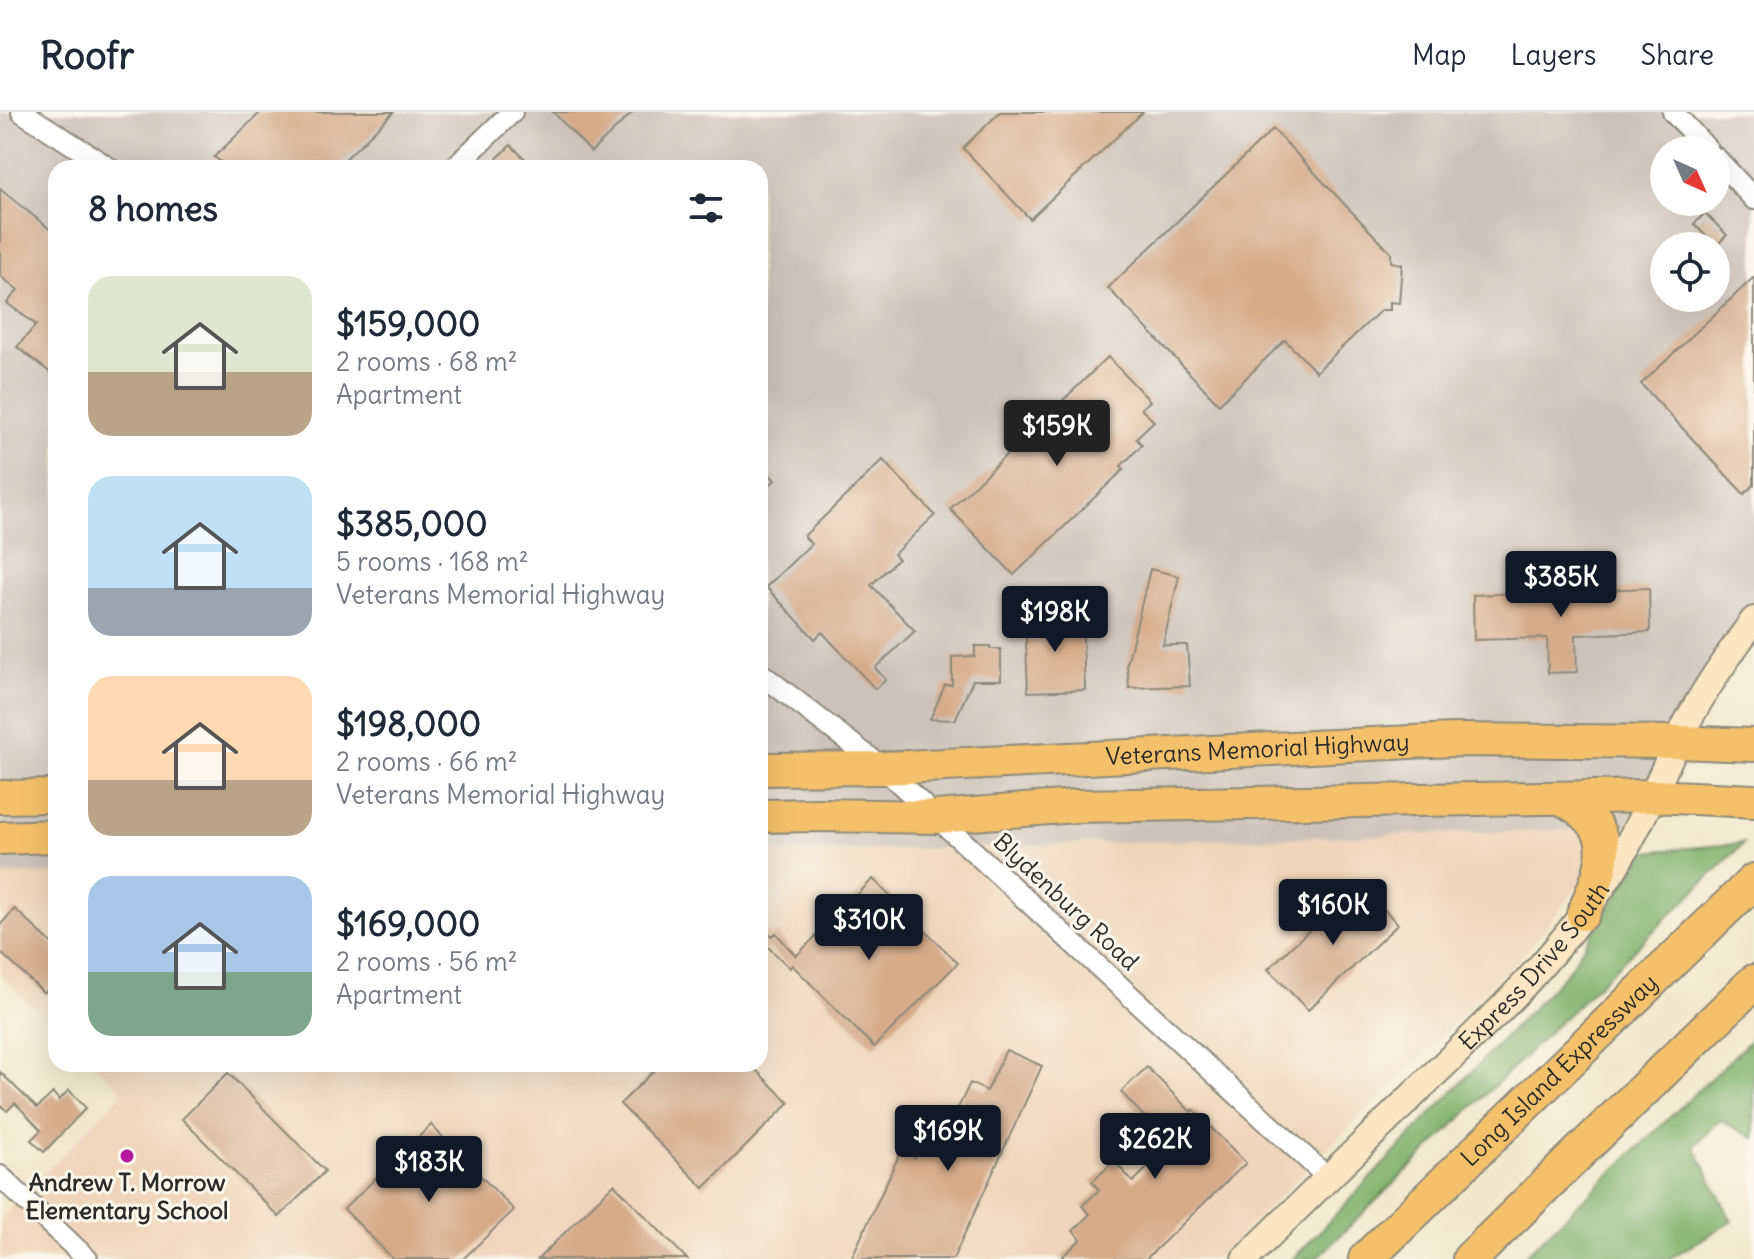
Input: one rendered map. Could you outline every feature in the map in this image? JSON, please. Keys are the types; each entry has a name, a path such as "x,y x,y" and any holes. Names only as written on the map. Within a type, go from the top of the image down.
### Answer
{"highway":[{"name":"Veterans Memorial Highway","path":"768,769 883,768 1452,740 1754,745"},
{"path":"0,797 48,796"},
{"name":"Veterans Memorial Highway","path":"768,816 936,817 1075,806 1653,796 1754,801"},
{"path":"1560,798 1584,811 1601,835 1602,864 1583,914"},
{"path":"0,838 48,836"},
{"name":"Long Island Expressway","path":"1366,1259 1754,881"},
{"path":"1470,1259 1754,982"}],"main road":[{"name":"Express Drive South","path":"1245,1259 1541,967 1613,870 1653,796 1677,742 1729,653 1754,620"}],"street":[{"path":"22,112 97,160"},
{"path":"462,160 512,112"},
{"path":"1676,113 1696,136"},
{"path":"1730,173 1754,199"},
{"name":"Blydenburg Road","path":"768,679 883,768 1328,1178"},
{"path":"0,1176 87,1259"}],"shaded area":[{"path":"0,112 1754,112 1754,614 1625,828 768,853 768,160 48,160 48,873 0,875"},
{"path":"1625,828 1520,959 1216,1259 0,1259 0,1220 123,1092 102,1072 768,1072 768,853"},
{"path":"48,873 48,1021 0,976 0,875"}],"green space":[{"path":"1744,843 1316,1259 1293,1259 1567,972 1645,852"},
{"path":"1754,1037 1754,1138 1720,1120 1694,1146 1732,1221 1669,1259 1521,1259"}],"building":[{"path":"261,112 394,112 344,160 218,160 214,157"},
{"path":"553,112 633,112 591,152"},
{"path":"1000,112 1143,112 1030,219 963,148"},
{"path":"1273,129 1391,253 1391,262 1402,264 1399,303 1390,302 1390,310 1381,310 1316,372 1285,340 1219,404 1108,288"},
{"path":"511,145 526,160 495,160"},
{"path":"0,189 48,228 48,371 17,347 36,325 7,303 18,290 0,276"},
{"path":"1702,216 1708,216 1724,232 1702,232 1694,224"},
{"path":"1754,277 1754,485 1744,494 1641,384 1717,312 1730,312 1730,300"},
{"path":"1108,357 1150,401 1141,409 1154,421 1136,438 1142,445 1121,466 1124,469 1014,575 950,509"},
{"path":"883,460 935,515 894,554 898,559 871,585 915,631 875,668 886,680 875,689 822,632 815,639 768,589 768,585 811,544 804,536"},
{"path":"768,473 775,480 768,487"},
{"path":"1150,569 1179,576 1163,645 1187,645 1190,686 1129,688 1127,664"},
{"path":"1649,588 1650,632 1576,635 1577,672 1548,673 1547,638 1474,640 1473,595"},
{"path":"1082,615 1085,690 1028,692 1025,618"},
{"path":"975,646 1001,649 1001,680 973,680 955,720 930,719 945,685 952,685 952,657 975,656"},
{"path":"873,879 958,963 874,1047 792,965 790,968 768,947 768,932 772,936 776,933 796,956"},
{"path":"1359,883 1398,924 1308,1010 1268,969"},
{"path":"15,909 48,940 48,989 44,993 0,952 0,925"},
{"path":"1006,1050 1042,1066 953,1259 851,1259 901,1151 915,1158 928,1131 944,1138 970,1083 987,1091"},
{"path":"1147,1067 1246,1163 1146,1259 1060,1259 1081,1239 1073,1231 1090,1214 1082,1206 1099,1190 1092,1182 1114,1161 1133,1182 1171,1145 1121,1092"},
{"path":"0,1072 37,1108 53,1093 59,1100 69,1090 86,1108 44,1152 31,1140 41,1130 15,1103 7,1111 0,1105"},
{"path":"653,1072 758,1072 789,1103 704,1188 620,1104"},
{"path":"228,1073 325,1171 279,1217 182,1119"},
{"path":"431,1125 514,1210 463,1259 393,1259 344,1209"},
{"path":"614,1184 687,1259 538,1259"}],"place":[{"name":"Andrew T. Morrow Elementary School","path":"127,1156"}]}
